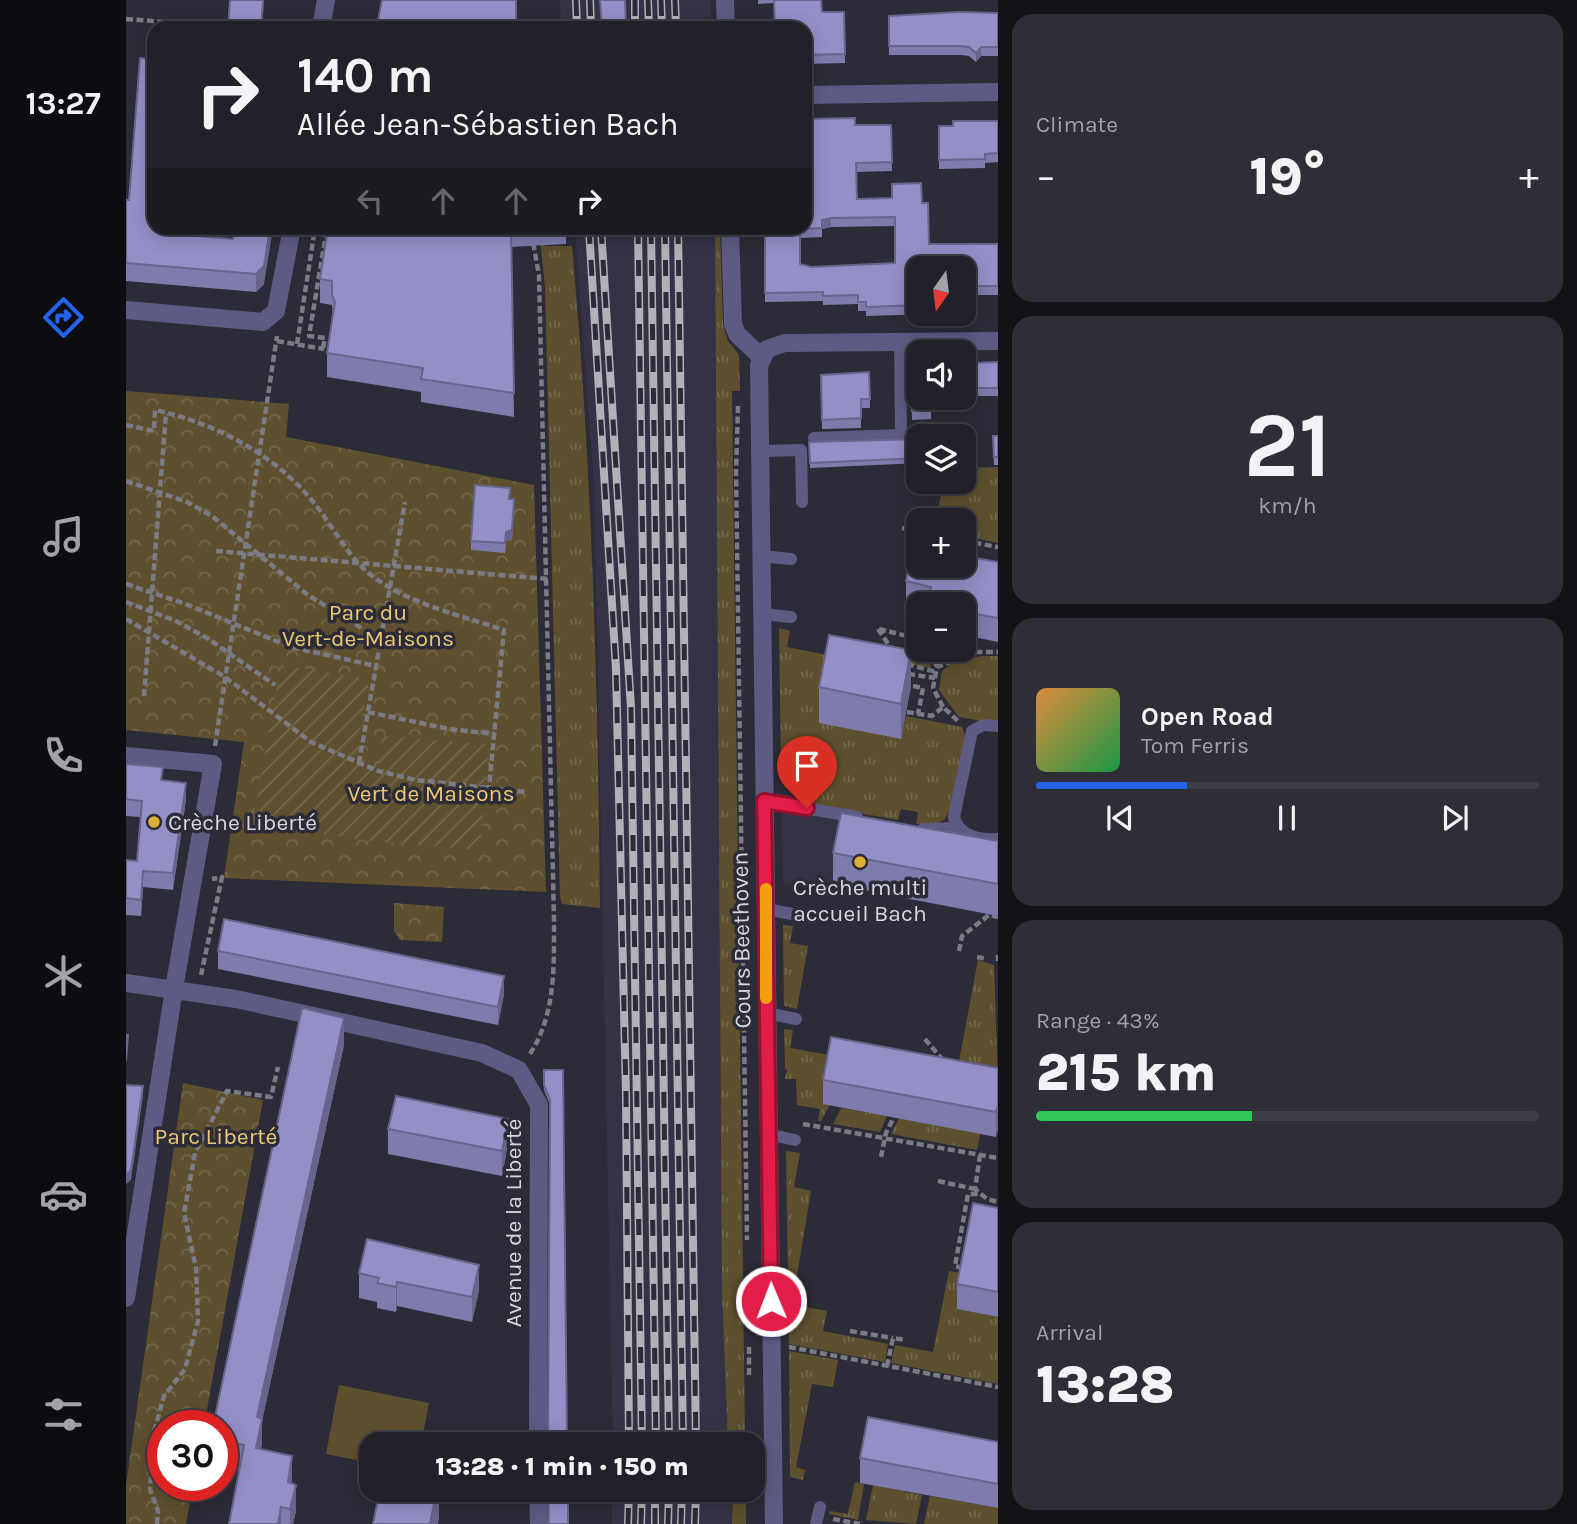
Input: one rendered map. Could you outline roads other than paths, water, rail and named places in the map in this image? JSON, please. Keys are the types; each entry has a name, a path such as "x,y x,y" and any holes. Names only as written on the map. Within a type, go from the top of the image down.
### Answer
{"street":[{"path":"322,21 326,0"},
{"path":"725,0 726,21"},
{"path":"812,95 998,92"},
{"path":"126,310 263,321 276,311 291,235"},
{"path":"730,235 733,324 737,334 761,357 767,349 785,343 998,341"},
{"name":"Cours Beethoven","path":"761,357 759,407 767,1134 774,1524"},
{"path":"126,756 213,764 174,989 132,1207 126,1298"},
{"path":"126,984 174,989"},
{"name":"Avenue de la Liberté","path":"174,989 236,999 482,1053 519,1070 539,1105 538,1432"},
{"path":"538,1502 539,1524"}],"lane":[{"path":"814,438 901,435 900,343"},
{"path":"760,451 801,450 802,502"},
{"path":"761,556 791,559"},
{"path":"762,614 792,617"},
{"path":"998,726 976,727 969,737 954,817 958,828 969,835 998,839"},
{"path":"764,801 877,821"},
{"path":"904,826 931,831 958,828"},
{"path":"766,909 792,914"},
{"path":"766,1013 796,1019"},
{"path":"767,1134 795,1140"},
{"path":"820,1507 823,1521"}],"railway":[{"path":"576,0 577,21"},
{"path":"590,0 591,21"},
{"path":"635,0 635,21"},
{"path":"648,0 649,21"},
{"path":"661,0 662,21"},
{"path":"675,0 676,21"},
{"path":"589,235 616,669 626,1094 629,1432"},
{"path":"601,235 631,708 642,1432"},
{"path":"638,235 656,1432"},
{"path":"651,235 669,1432"},
{"path":"665,235 683,1432"},
{"path":"678,235 696,1432"},
{"path":"628,1524 629,1502"},
{"path":"641,1524 642,1502"},
{"path":"655,1502 655,1524"},
{"path":"668,1524 669,1502"},
{"path":"681,1524 682,1502"},
{"path":"695,1524 696,1502"}],"place":[{"name":"Crèche Liberté","path":"154,822"},
{"name":"Crèche multi accueil Bach","path":"860,862"}],"park label":[{"name":"Parc du Vert-de-Maisons","path":"368,625"},
{"name":"Vert de Maisons","path":"431,793"},
{"name":"Parc Liberté","path":"216,1136"}]}
